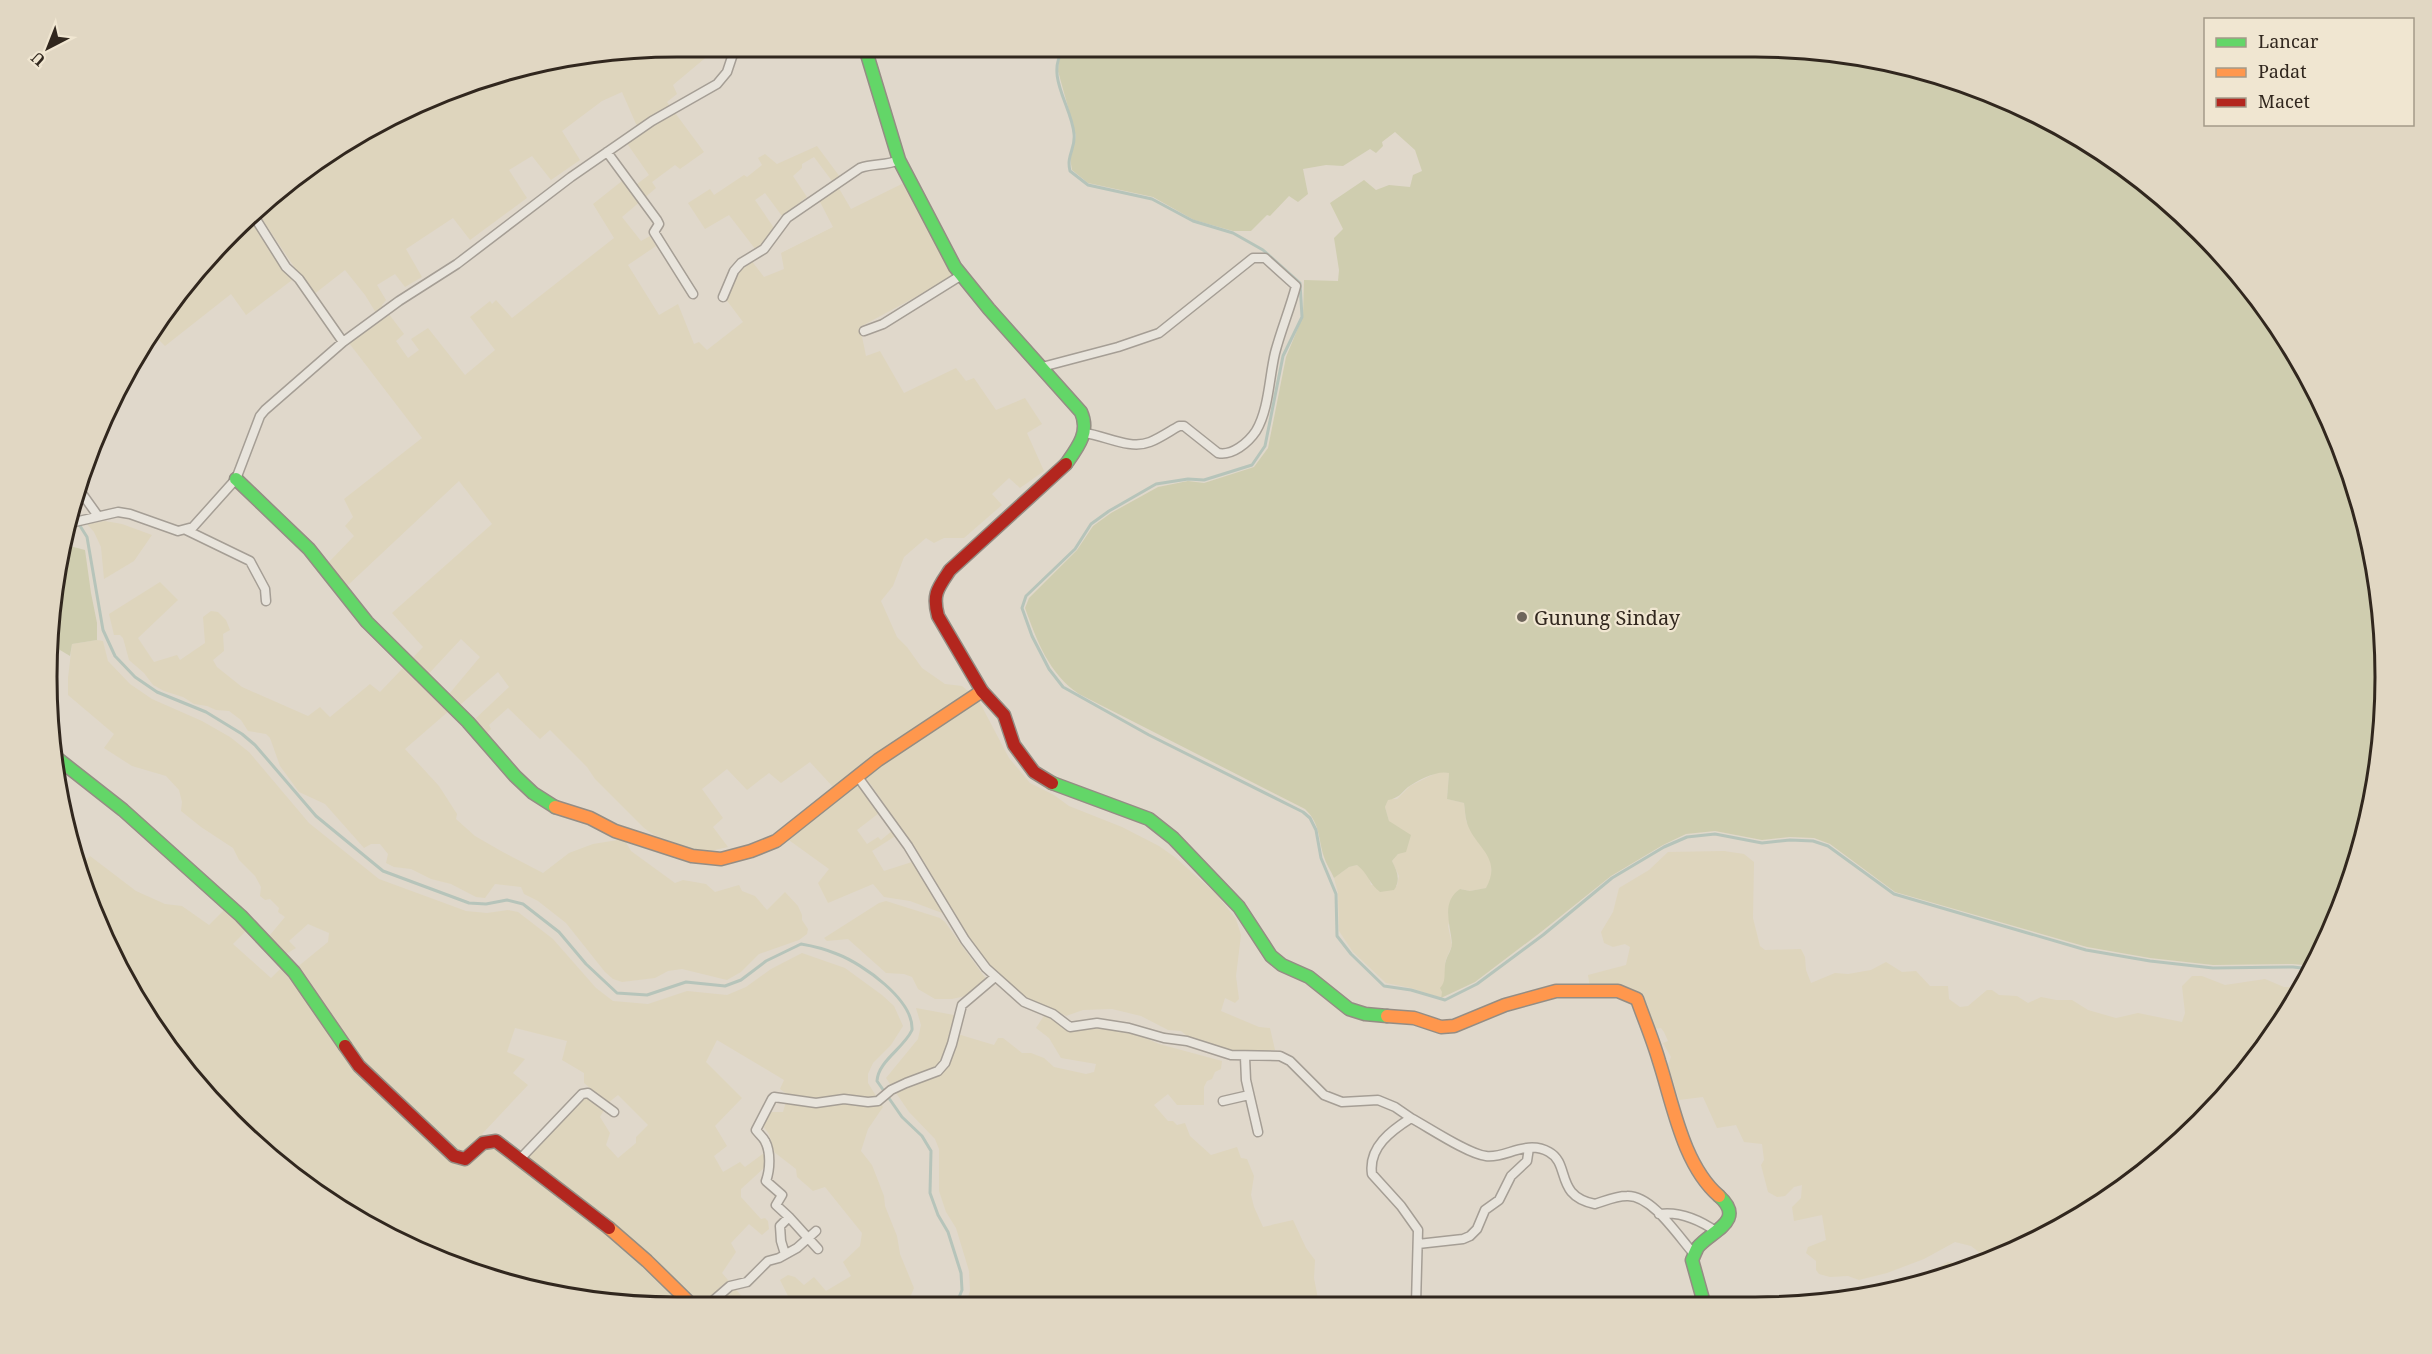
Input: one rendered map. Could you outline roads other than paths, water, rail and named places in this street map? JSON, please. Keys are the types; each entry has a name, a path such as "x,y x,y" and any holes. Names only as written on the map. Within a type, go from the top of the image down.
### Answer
{"street":[{"path":"186,530 201,520 236,479 260,416 265,410 343,342 399,301 457,264 652,121 717,84 727,72 732,57"},
{"path":"868,57 899,160 960,276 1081,412 1085,421 1085,433 1067,463 950,570 936,590 934,605 938,616 982,691 1004,715 1014,744 1034,772 1056,786 1129,810 1157,825 1173,838 1239,907 1271,956 1282,965 1309,977 1348,1009 1365,1014 1400,1015 1441,1027 1454,1026 1505,1005 1556,991 1618,991 1637,999 1659,1060 1679,1129 1710,1188 1726,1202 1729,1218 1725,1226 1698,1247 1694,1254 1693,1269 1702,1297"},
{"path":"608,152 657,220 659,224 654,232 693,294"},
{"path":"723,297 734,271 741,263 764,249 791,214 860,168 870,165 885,166 899,160"},
{"path":"257,221 286,267 298,279 343,342"},
{"path":"1042,367 1118,347 1160,333 1254,258 1266,258 1296,286 1275,353 1264,406 1256,430 1240,447 1224,455 1218,453 1184,426 1179,426 1149,442 1138,444 1085,433"},
{"path":"864,331 883,324 960,276"},
{"path":"236,479 309,549 367,622 468,722 533,793 552,806 590,818 615,831 692,856 721,859 776,841 878,760 982,691"},
{"path":"84,498 96,517"},
{"path":"77,522 118,512 130,514 170,529 186,530 250,561 265,589 266,601"},
{"path":"63,763 123,810 241,916 294,972 359,1066 454,1156 465,1159 484,1141 491,1139 520,1159 625,1243 683,1297"},
{"path":"858,777 914,855 965,940 995,977 1024,1002 1053,1014 1070,1027 1097,1023 1187,1041 1231,1055 1280,1056 1290,1061 1324,1095 1342,1102 1378,1100 1395,1107 1447,1139 1486,1156 1529,1148 1546,1150 1552,1154 1567,1188 1586,1203 1595,1204 1614,1197 1629,1195 1641,1199 1659,1214 1694,1254"},
{"path":"818,1249 776,1205 782,1195 766,1180 769,1170 767,1146 756,1130 772,1099 774,1097 816,1103 844,1099 878,1101 898,1086 938,1071 945,1063 952,1044 962,1005 995,977"},
{"path":"1245,1057 1246,1080 1258,1132"},
{"path":"520,1159 582,1094 588,1093 614,1112"},
{"path":"1223,1101 1249,1095"},
{"path":"1411,1118 1387,1135 1373,1157 1371,1167 1372,1174 1415,1224 1419,1235 1416,1297"},
{"path":"1418,1244 1470,1236 1477,1229 1485,1210 1499,1200 1511,1176 1527,1161 1529,1148"},
{"path":"1659,1214 1685,1215 1706,1224 1717,1232"},
{"path":"785,1254 780,1227 789,1217"},
{"path":"717,1297 730,1286 747,1282 768,1260 785,1254 816,1231"}],"waterway":[{"path":"1060,57 1058,81 1074,134 1069,160 1070,171 1088,185 1152,199 1193,221 1233,233 1263,250 1300,283 1302,317 1283,356 1265,446 1252,465 1204,480 1188,479 1156,484 1109,511 1091,524 1075,549 1026,596 1022,608 1032,636 1049,669 1063,687 1149,735 1303,812 1310,818 1316,830 1321,858 1336,894 1337,936 1351,954 1384,986 1411,990 1445,1000 1477,984 1543,935 1612,878 1664,847 1687,837 1715,834 1762,843 1790,840 1813,841 1828,846 1894,894 2086,950 2150,961 2213,968 2302,968"},
{"path":"77,521 87,537 103,630 115,656 135,677 157,692 206,712 242,734 255,745 316,816 383,871 469,903 486,904 507,900 523,904 559,932 586,964 617,993 647,995 686,982 725,986 741,980 766,961 801,944 824,949 848,959 885,984 905,1007 912,1030 886,1061 878,1074 877,1081 902,1117 922,1136 931,1151 930,1193 938,1215 948,1232 961,1273 962,1290 959,1297"}],"place":[{"name":"Gunung Sinday","path":"1522,617"}]}
